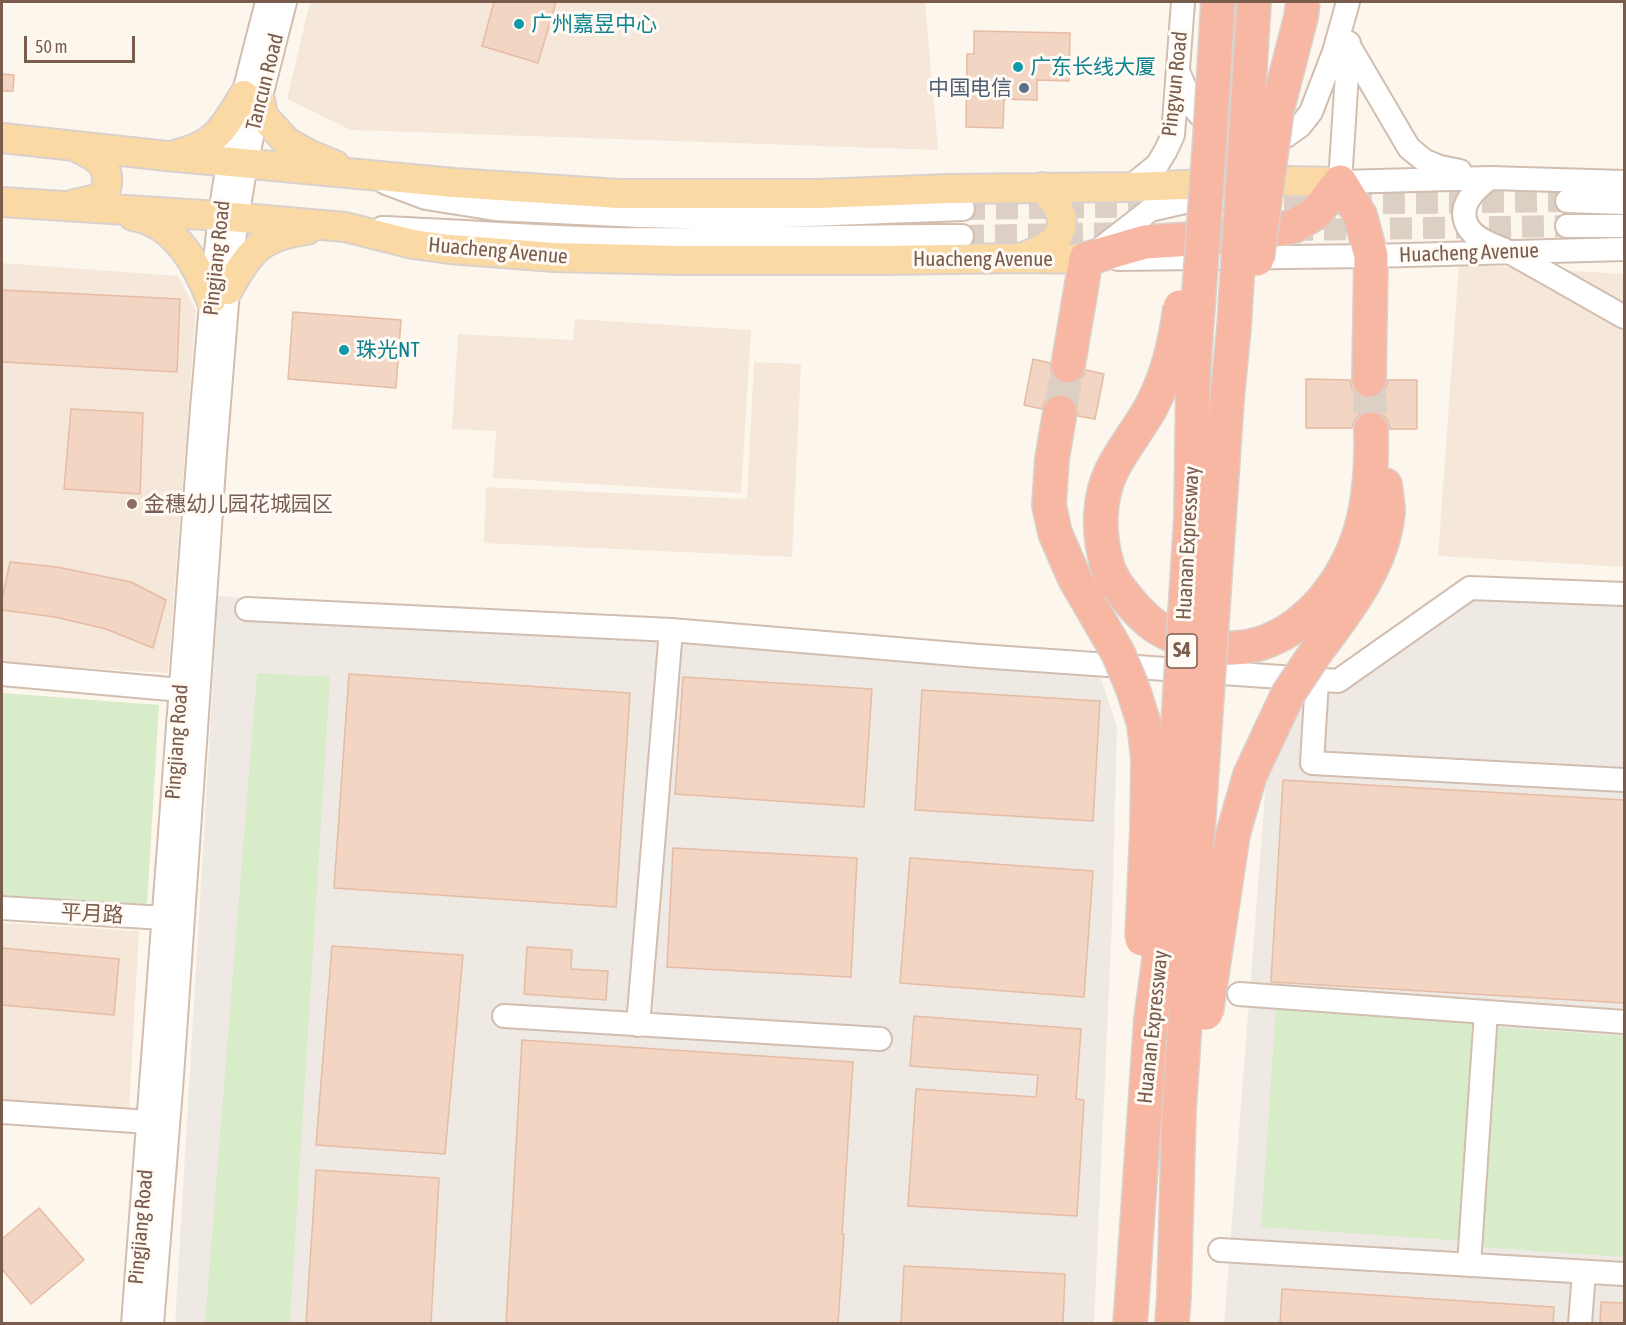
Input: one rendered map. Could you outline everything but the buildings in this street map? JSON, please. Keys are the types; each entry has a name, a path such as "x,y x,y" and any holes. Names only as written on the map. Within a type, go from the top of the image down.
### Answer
{"highway":[{"name":"Huanan Expressway","path":"1130,1323 1151,1019 1167,901 1191,517 1193,378 1218,2"},
{"name":"Huanan Expressway","path":"1172,1323 1179,1110 1227,399 1234,327 1254,2"},
{"path":"1223,477 1254,286 1277,110 1303,2"},
{"path":"1179,1110 1205,1021 1233,834 1250,775 1288,694 1317,666 1376,561 1384,536 1388,511 1384,484 1371,438 1366,508 1361,530 1348,560 1333,586 1315,610 1294,628 1266,642 1220,648 1192,643 1170,635 1154,627 1134,609 1116,584 1107,566 1102,543 1103,495 1112,471 1162,384 1178,330 1194,194 1210,137"},
{"path":"1068,366 1086,260 1145,242 1254,235 1294,226 1316,213 1340,182 1360,215 1371,256 1369,380"},
{"path":"1060,412 1052,459 1049,505 1055,533 1075,579 1118,653 1144,724 1148,759 1147,829 1143,918 1134,1018 1143,1124"}],"main road":[{"path":"167,156 187,152 208,143 252,97 263,116 287,142 308,154 365,175"},
{"name":"Huacheng Avenue","path":"2,138 365,175 619,194 817,195 949,189 1130,187 1289,181 1340,182"},
{"path":"66,206 100,197 106,191 106,171 100,160 74,147"},
{"path":"1021,258 1052,243 1062,226 1059,208 1042,187"},
{"name":"Huacheng Avenue","path":"2,201 345,227 413,244 554,257 703,260 1021,258 1086,260"},
{"path":"66,206 144,218 176,239 220,295 254,250 263,243 285,234 345,227"}],"street":[{"name":"Tancun Road","path":"238,163 252,97 267,2"},
{"name":"Tancun Road","path":"252,97 285,2"},
{"name":"Pingyun Road","path":"1130,187 1156,165 1173,135 1183,2"},
{"path":"1179,74 1194,108 1222,132 1233,137 1251,139 1286,136 1300,126 1311,112 1350,2"},
{"path":"1340,182 1350,2"},
{"path":"1348,44 1409,148 1425,161 1440,167 1491,178"},
{"name":"Pingjiang Road","path":"152,1323 174,919 181,690 200,431 220,295 228,217 238,163"},
{"name":"Huacheng Avenue","path":"365,175 426,198 524,211 731,218 963,209"},
{"path":"1491,178 1474,190 1467,200 1464,210 1469,229 1478,237 1508,251 1624,317"},
{"name":"Huacheng Avenue","path":"1340,182 1491,178 1624,182"},
{"path":"1567,201 1624,203"},
{"name":"Huacheng Avenue","path":"1567,226 1624,226"},
{"name":"Huacheng Avenue","path":"345,227 612,239 962,236"},
{"name":"Huacheng Avenue","path":"1086,260 1371,256 1624,249"},
{"name":"Pingjiang Road","path":"134,1323 149,1122 174,919 215,453 220,295"},
{"path":"247,609 671,630 967,655 1317,666 1338,681 1470,588 1624,594"},
{"path":"638,1024 671,630"},
{"path":"1317,666 1312,763 1624,780"},
{"path":"2,674 181,690"},
{"name":"平月路","path":"2,908 174,919"},
{"path":"1239,994 1624,1022"},
{"path":"1469,1265 1486,1012"},
{"path":"504,1016 880,1039"},
{"path":"2,1112 149,1122"},
{"path":"1220,1250 1624,1274"},
{"path":"1580,1323 1584,1272"}],"shaded area":[{"path":"310,2 925,2 938,150 351,130 287,99"},
{"path":"2,263 178,276 196,310 168,673 2,663"},
{"path":"1459,264 1624,274 1624,567 1438,556"},
{"path":"575,319 751,330 741,493 493,478 496,431 452,429 458,334 573,340"},
{"path":"754,362 801,364 792,557 484,543 486,487 747,499"},
{"path":"1467,582 1624,592 1624,1323 1224,1324 1266,782 1277,746 1309,689"},
{"path":"218,596 1092,657 1117,726 1112,921 1094,1323 175,1324"},
{"path":"2,923 139,931 129,1111 2,1099"}],"green space":[{"path":"257,673 330,677 290,1323 205,1323"},
{"path":"2,693 159,705 147,904 2,895"},
{"path":"1276,1007 1479,1021 1464,1241 1261,1227"},
{"path":"1494,1027 1624,1036 1624,1257 1479,1247"}],"tunnel":[{"path":"1251,205 1567,201"},
{"path":"963,209 1167,206"},
{"path":"1291,230 1567,226"},
{"path":"962,236 1132,233"},
{"path":"1060,412 1068,366"},
{"path":"1369,380 1371,429"}],"place":[{"name":"广州嘉昱中心","path":"519,24"},
{"name":"广东长线大厦","path":"1018,67"},
{"name":"中国电信","path":"1024,88"},
{"name":"珠光NT","path":"344,350"},
{"name":"金穗幼儿园花城园区","path":"132,504"}]}
